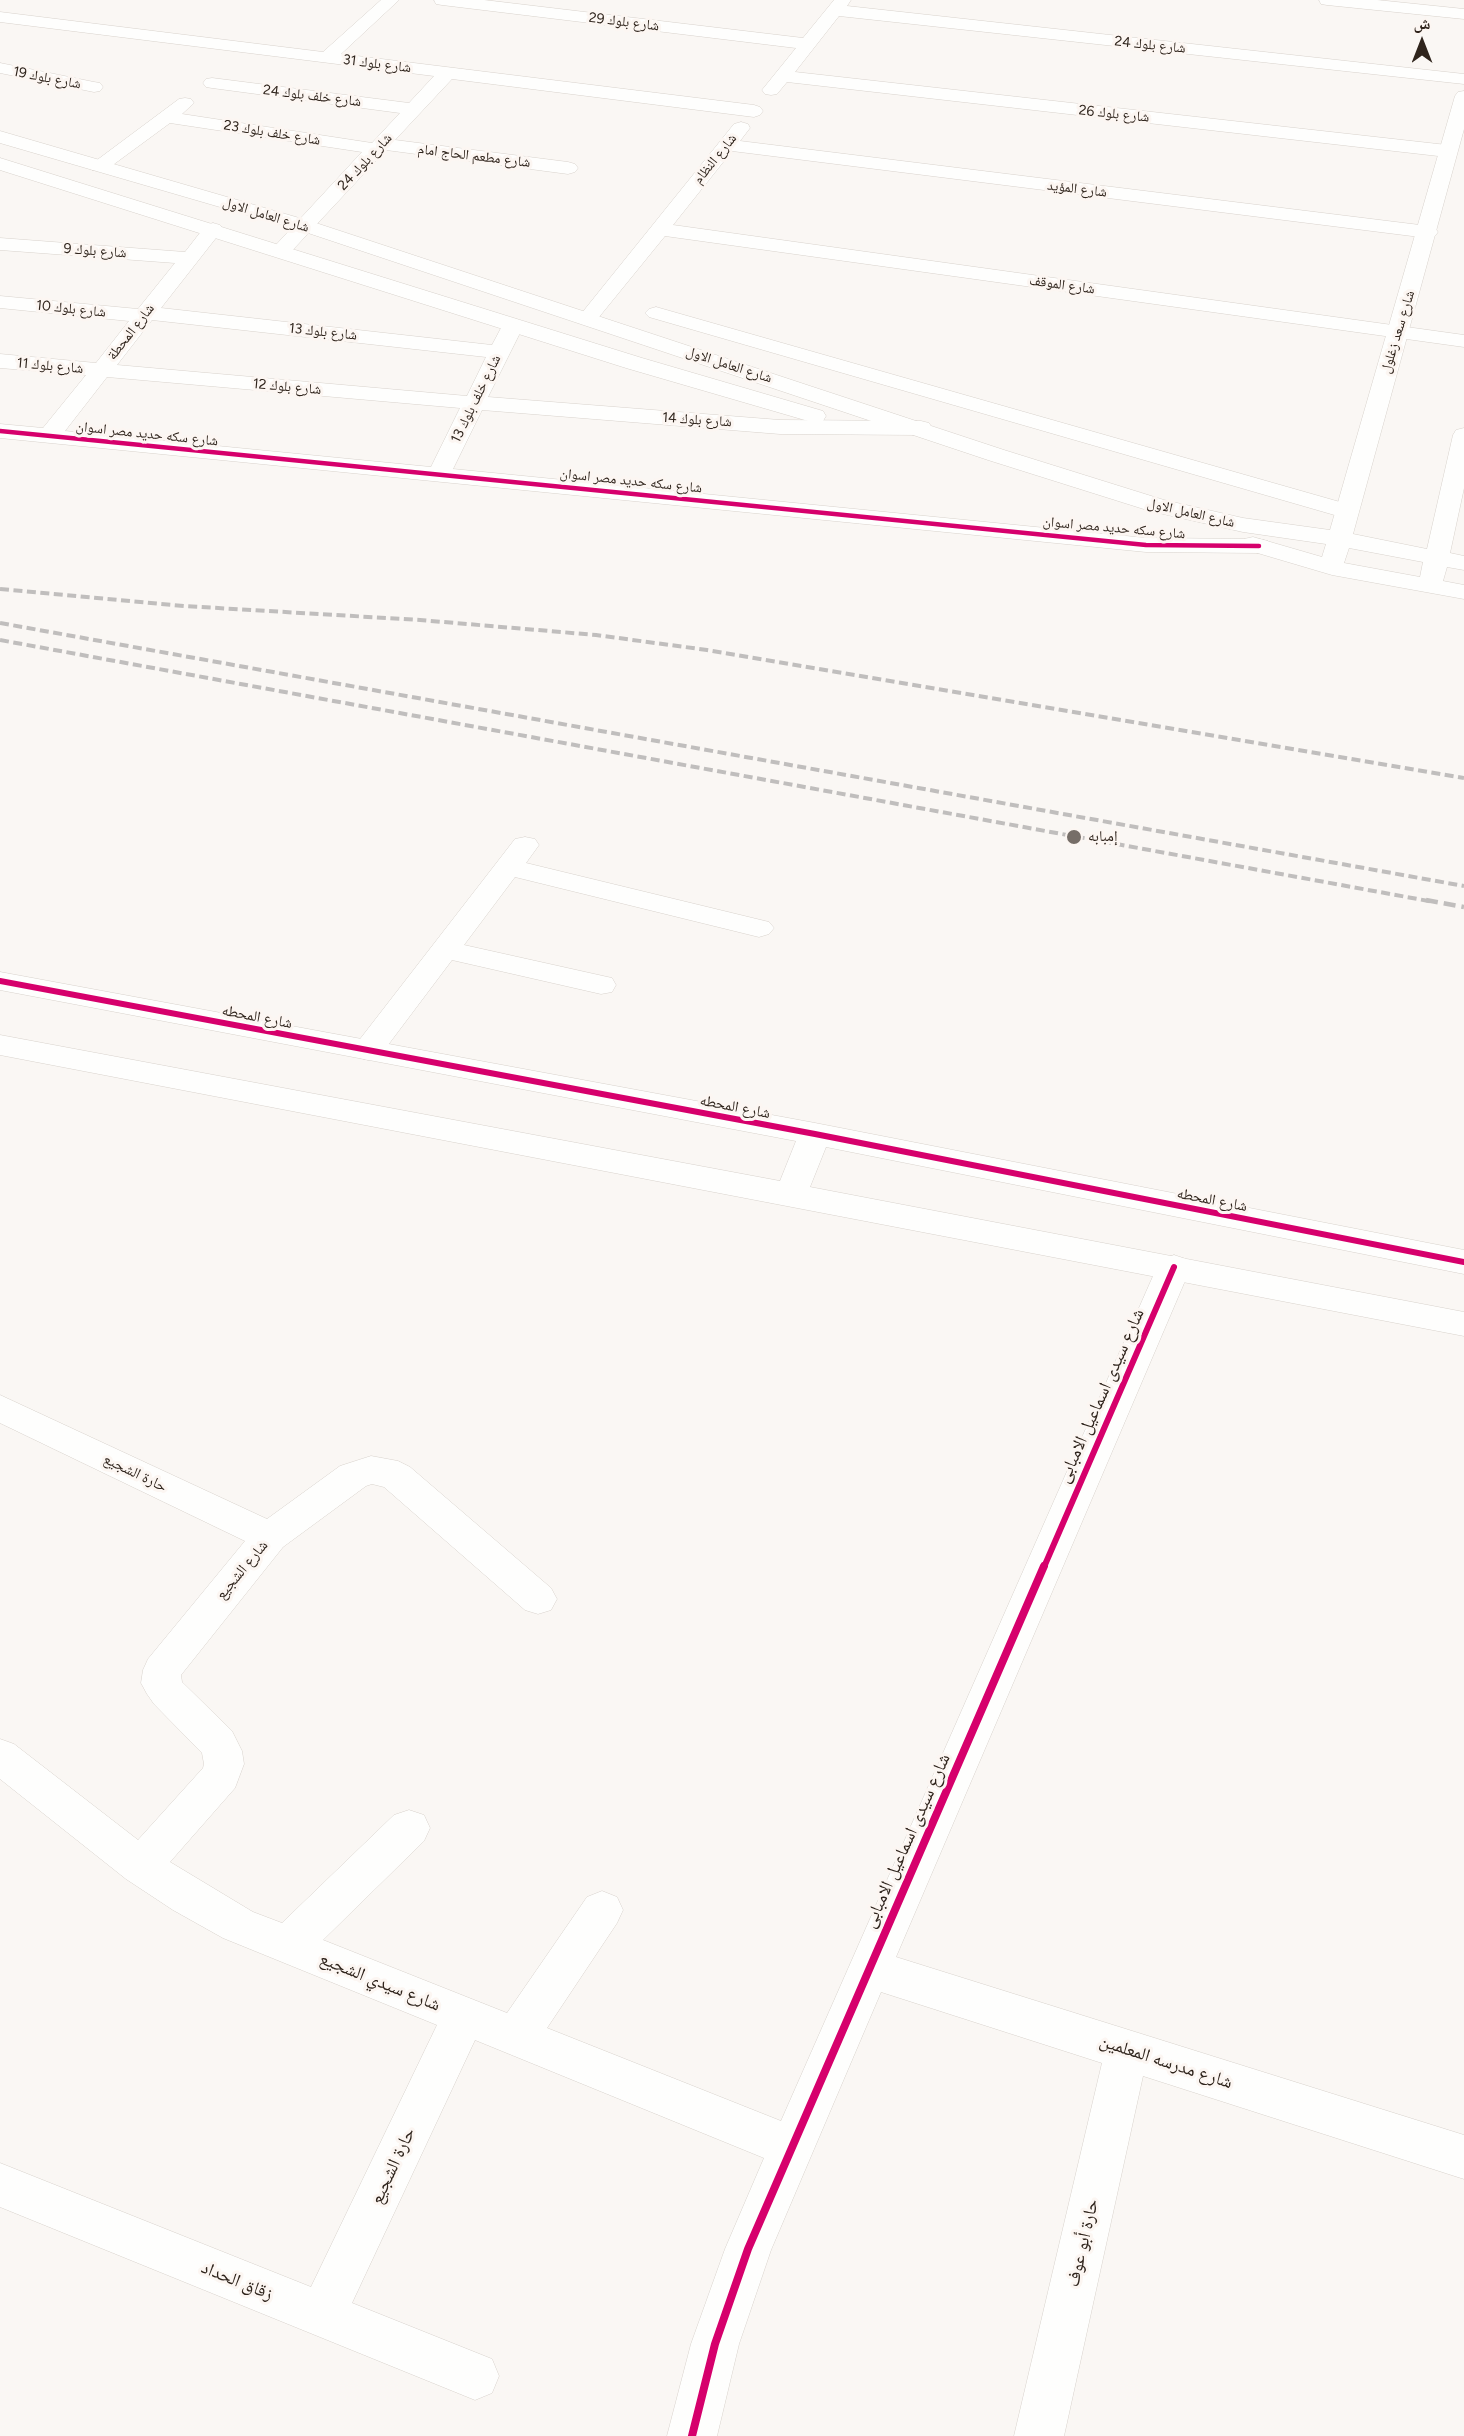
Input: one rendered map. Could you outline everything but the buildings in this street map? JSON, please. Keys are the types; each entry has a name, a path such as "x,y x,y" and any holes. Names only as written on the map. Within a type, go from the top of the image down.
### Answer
{"street":[{"path":"327,58 391,0"},
{"name":"شارع بلوك 29","path":"442,0 807,44"},
{"path":"1327,0 1464,14"},
{"name":"شارع النظام","path":"588,318 839,5"},
{"name":"شارع بلوك 24","path":"839,5 1464,79"},
{"name":"شارع بلوك 31","path":"0,17 754,111"},
{"name":"شارع بلوك 19","path":"0,68 94,87"},
{"name":"شارع بلوك 24","path":"281,250 306,226 447,73"},
{"name":"شارع بلوك 26","path":"782,76 1447,152"},
{"name":"شارع خلف بلوك 24","path":"166,117 217,80 413,109"},
{"name":"شارع سعد زغلول","path":"1332,568 1346,511 1428,232 1447,152 1464,96"},
{"path":"99,166 166,117"},
{"name":"شارع خلف بلوك 23","path":"166,117 379,147"},
{"name":"شارع العامل الاول","path":"0,136 306,226 921,428 996,455 1158,506 1252,527 1339,539 1464,563"},
{"name":"شارع المؤيد","path":"727,145 1428,232"},
{"name":"شارع مطعم الحاج امام","path":"379,147 568,168"},
{"name":"شارع العامل الاول","path":"0,165 281,250 634,363 1332,568 1464,592"},
{"name":"شارع المحطة","path":"49,436 213,229"},
{"name":"شارع الموقف","path":"659,229 1464,341"},
{"name":"شارع بلوك 9","path":"0,244 189,258"},
{"name":"شارع بلوك 10","path":"0,302 144,314"},
{"path":"656,313 1346,511"},
{"name":"شارع بلوك 13","path":"144,314 500,352"},
{"name":"شارع خلف بلوك 13","path":"439,474 514,323"},
{"name":"شارع بلوك 11","path":"0,361 101,370"},
{"name":"شارع بلوك 12","path":"101,370 474,403"},
{"name":"شارع بلوك 14","path":"474,403 780,427 921,428"},
{"name":"شارع سكه حديد مصر اسوان","path":"0,432 1146,545 1259,546"},
{"path":"1430,586 1464,435"},
{"path":"368,1050 517,856 759,928"},
{"path":"446,950 601,985"},
{"name":"شارع المحطه","path":"0,981 815,1134 1464,1262"},
{"path":"0,1045 1464,1324"},
{"path":"791,1194 815,1134"},
{"name":"شارع سيدى اسماعيل الامبابى","path":"692,2436 715,2344 745,2259 868,1968 1174,1267"},
{"name":"حارة الشجيع","path":"0,1408 270,1538"},
{"name":"شارع الشجيع","path":"141,1866 221,1776 224,1764 218,1743 168,1693 161,1683 162,1670 270,1538 353,1476 371,1470 385,1471 397,1477 538,1599"},
{"name":"شارع سيدي الشجيع","path":"0,1756 141,1866 188,1897 238,1925 793,2148"},
{"path":"289,1945 409,1828"},
{"path":"516,2037 602,1910"},
{"name":"شارع مدرسه المعلمين","path":"868,1968 1464,2157"},
{"name":"حارة الشجيع","path":"322,2315 465,2016"},
{"name":"حارة أبو عوف","path":"1039,2436 1126,2050"},
{"name":"زقاق الحداد","path":"0,2185 475,2376"}],"railway":[{"path":"0,589 184,606 420,620 596,635 707,650 1464,778"},
{"path":"0,623 1464,886"},
{"path":"0,640 1434,902"},
{"path":"1426,900 1464,907"}],"cycle path":[{"path":"0,431 1146,545 1259,546"},
{"path":"0,981 815,1134 1464,1262"},
{"path":"692,2436 715,2344 748,2249 1174,1267"}],"place":[{"name":"إمبابه","path":"1074,837"}]}
